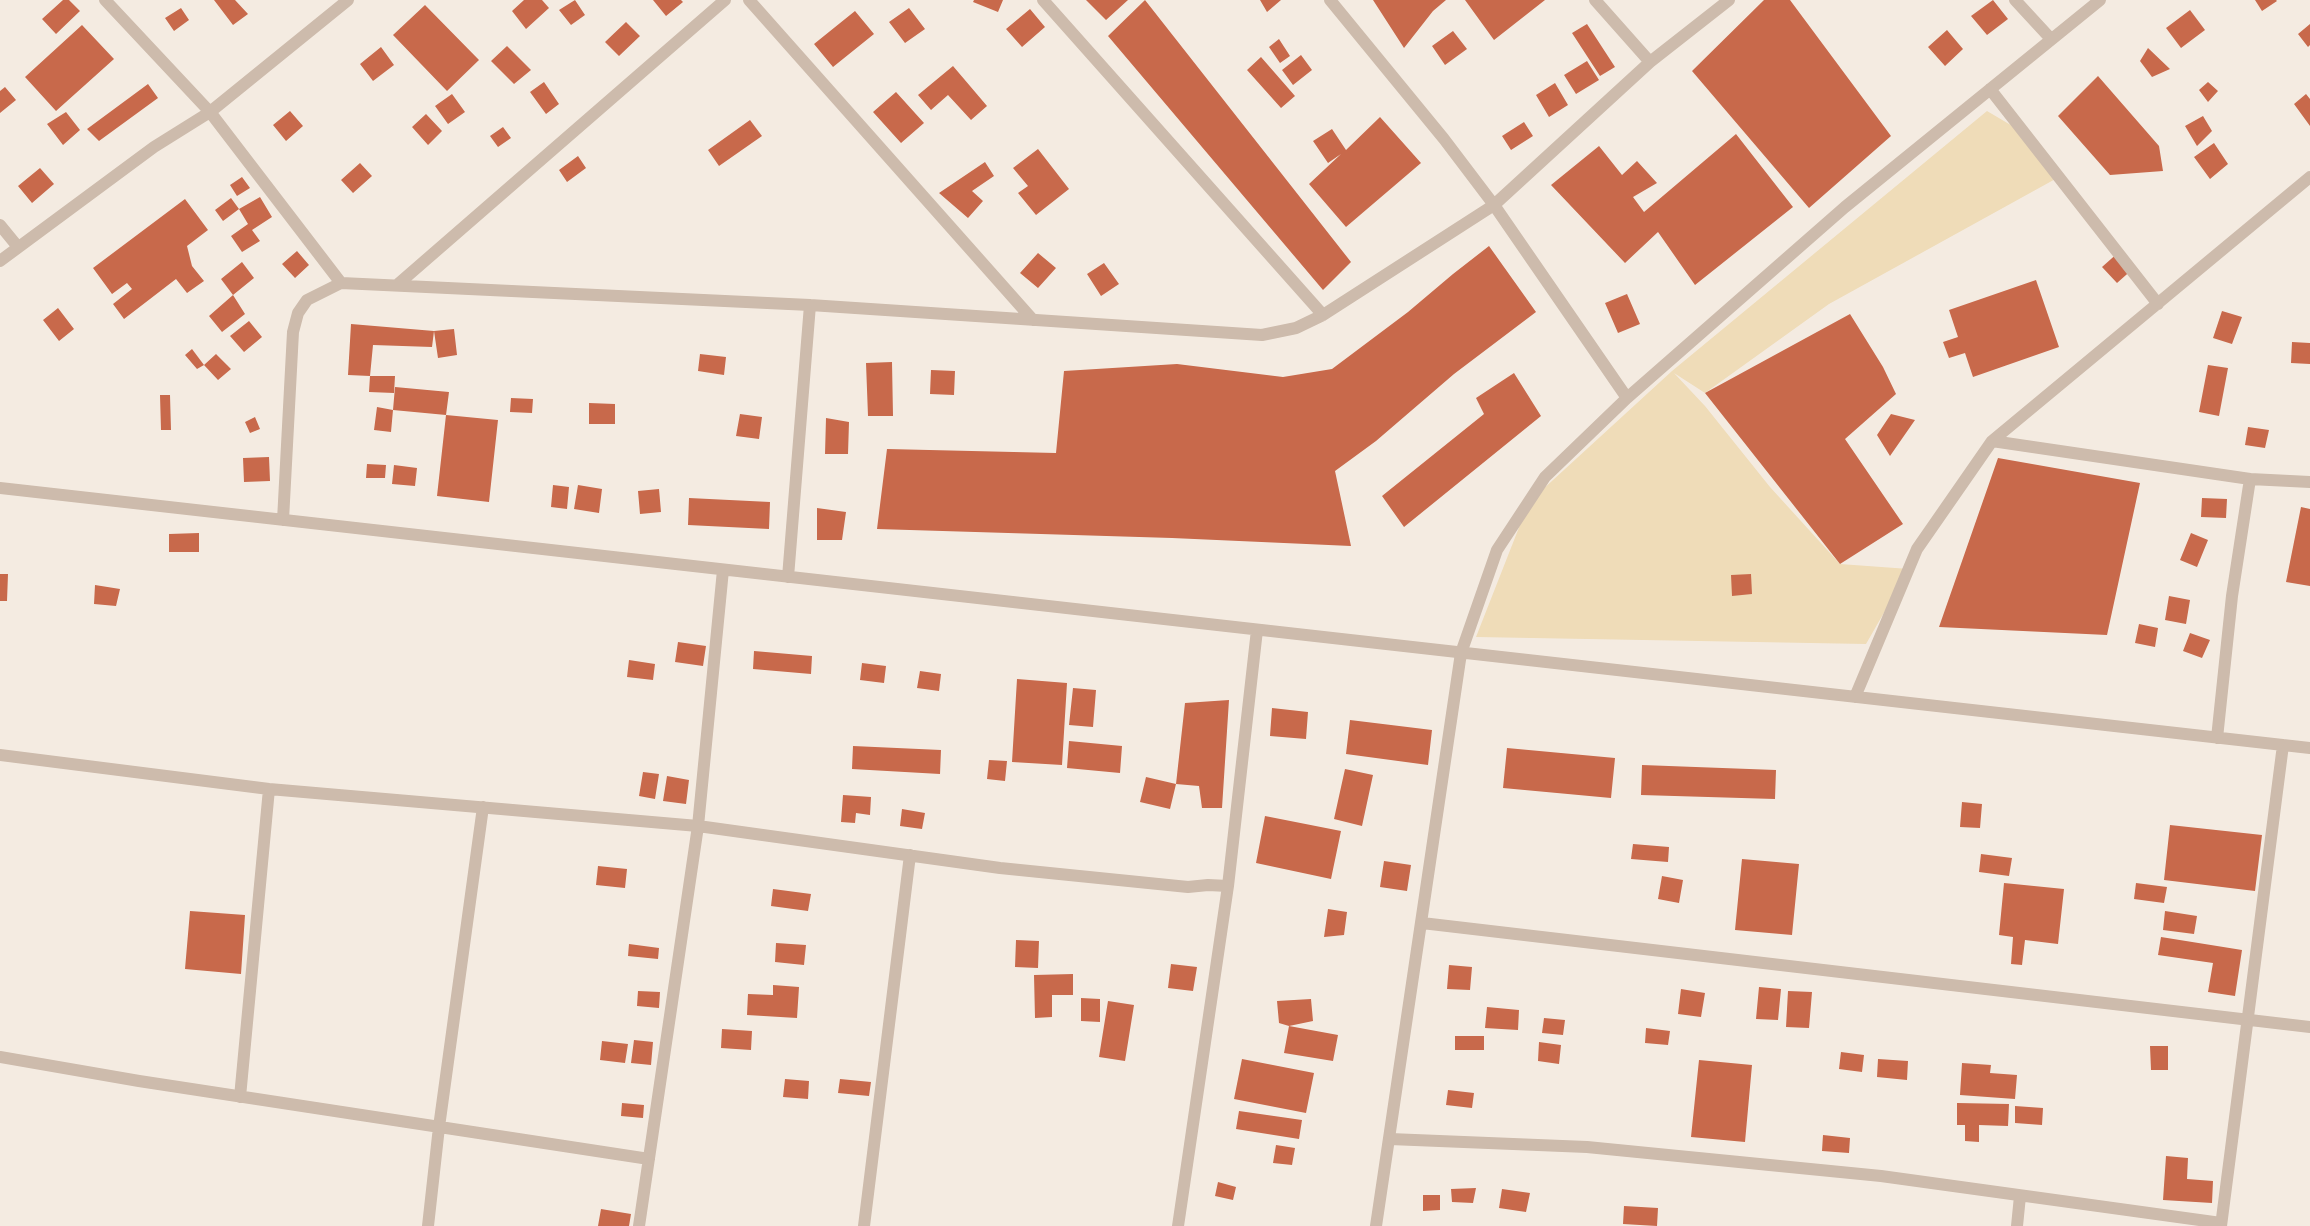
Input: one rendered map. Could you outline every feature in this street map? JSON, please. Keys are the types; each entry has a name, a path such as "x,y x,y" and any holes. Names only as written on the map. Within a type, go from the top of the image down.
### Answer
{"street":[{"path":"105,0 210,112 341,283"},
{"path":"0,261 154,148 210,112 348,0"},
{"path":"397,285 725,0"},
{"path":"749,0 1033,320"},
{"path":"1043,0 1323,315"},
{"path":"1330,0 1444,139 1494,205 1627,398"},
{"path":"1595,0 1650,62"},
{"path":"283,520 293,332 298,313 307,300 341,283 810,305 1262,335 1296,328 1323,315 1494,205 1650,62 1729,0"},
{"path":"2015,0 2051,39"},
{"path":"1376,1226 1461,653 1497,550 1545,477 1627,398 1845,206 2100,0"},
{"path":"1990,88 2158,304"},
{"path":"1855,697 1917,549 1992,441 2310,178"},
{"path":"0,225 18,247"},
{"path":"788,577 810,305"},
{"path":"1992,441 2250,479 2310,482"},
{"path":"2218,738 2232,596 2250,479"},
{"path":"0,488 2310,748"},
{"path":"639,1226 698,826 723,570"},
{"path":"1178,1226 1228,886 1257,630"},
{"path":"1390,1139 1587,1147 1881,1176 2221,1224 2284,745"},
{"path":"0,755 269,789 698,826 1000,868 1188,887 1228,886"},
{"path":"240,1097 269,789"},
{"path":"428,1226 439,1127 483,807"},
{"path":"864,1226 910,856"},
{"path":"1422,924 2310,1027"},
{"path":"0,1056 240,1097 649,1159"},
{"path":"2016,1226 2020,1196"}],"sand":[{"path":"1987,111 2026,134 2059,177 1829,304 1705,393 1674,373 1705,406 1770,487 1840,564 1909,569 1866,644 1476,637 1529,502 1672,371"}],"building":[{"path":"63,0 69,0 80,11 56,34 42,19"},
{"path":"214,0 235,0 248,14 233,25"},
{"path":"524,0 542,0 549,8 526,29 512,11"},
{"path":"575,0 585,15 571,25 559,10"},
{"path":"653,0 681,0 683,2 666,16"},
{"path":"974,0 1003,0 998,12 973,2"},
{"path":"1086,0 1128,0 1106,20"},
{"path":"1145,0 1351,262 1323,290 1108,36"},
{"path":"1260,0 1281,0 1267,12"},
{"path":"1373,0 1446,0 1433,11 1404,48"},
{"path":"1465,0 1545,0 1494,40"},
{"path":"1764,0 1790,0 1891,136 1809,208 1692,71"},
{"path":"1993,0 2008,19 1987,35 1971,16"},
{"path":"2255,0 2276,0 2277,1 2262,11"},
{"path":"425,5 479,60 447,91 393,35"},
{"path":"181,8 189,20 174,31 165,18"},
{"path":"909,8 925,29 905,43 889,22"},
{"path":"1030,9 1045,27 1022,47 1006,29"},
{"path":"2190,10 2205,30 2181,48 2166,28"},
{"path":"855,11 874,34 833,67 814,44"},
{"path":"626,22 640,36 619,56 605,42"},
{"path":"1587,24 1615,67 1600,76 1572,33"},
{"path":"2310,24 2310,45 2308,47 2298,34"},
{"path":"82,25 114,59 56,111 25,77"},
{"path":"1947,30 1963,49 1945,66 1928,47"},
{"path":"1453,31 1467,49 1445,65 1432,46"},
{"path":"1279,39 1290,56 1280,63 1269,47"},
{"path":"507,46 531,70 514,84 491,61"},
{"path":"381,47 394,65 373,81 360,64"},
{"path":"2148,48 2170,69 2152,77 2140,61"},
{"path":"1301,55 1312,70 1293,85 1282,70"},
{"path":"1261,57 1295,96 1281,108 1247,70"},
{"path":"1587,61 1599,80 1576,94 1564,75"},
{"path":"953,66 987,106 971,120 948,95 931,110 918,95"},
{"path":"2098,76 2159,146 2163,171 2110,175 2058,116"},
{"path":"544,82 559,104 546,114 530,92"},
{"path":"2208,82 2218,91 2208,102 2199,90"},
{"path":"1555,83 1568,105 1549,117 1536,95"},
{"path":"148,84 158,98 99,141 87,129"},
{"path":"5,87 16,100 0,113 0,91"},
{"path":"896,92 924,123 901,143 873,112"},
{"path":"452,94 465,112 448,124 435,106"},
{"path":"2306,94 2310,99 2310,126 2294,104"},
{"path":"290,111 303,126 286,141 273,125"},
{"path":"66,112 80,130 63,145 47,124"},
{"path":"426,114 442,131 428,145 412,127"},
{"path":"2203,116 2212,131 2197,146 2185,126"},
{"path":"1380,117 1421,163 1346,227 1309,184 1341,154 1328,163 1313,141 1332,129 1346,150"},
{"path":"750,120 762,136 719,166 708,150"},
{"path":"1524,122 1533,136 1511,150 1502,136"},
{"path":"503,127 511,138 498,147 490,136"},
{"path":"1736,134 1793,207 1695,285 1658,232 1625,263 1551,185 1599,146 1622,175 1637,161 1657,183 1633,197 1644,212"},
{"path":"2214,143 2228,164 2210,179 2194,157"},
{"path":"1038,149 1069,189 1036,215 1018,193 1028,186 1013,168"},
{"path":"578,156 586,168 567,182 559,170"},
{"path":"985,162 994,176 972,191 983,201 968,218 939,193"},
{"path":"360,163 372,176 353,193 341,180"},
{"path":"40,168 54,184 32,203 18,186"},
{"path":"242,177 250,188 237,196 230,185"},
{"path":"260,197 272,217 252,230 260,241 242,252 231,236 248,224 239,209"},
{"path":"231,198 239,209 223,221 215,210"},
{"path":"185,199 208,230 187,246 192,266 204,281 187,293 176,279 124,319 113,304 132,289 127,283 112,294 93,268"},
{"path":"1489,246 1536,312 1454,374 1376,441 1335,471 1351,546 1172,538 877,529 887,449 1056,453 1064,371 1177,364 1283,377 1332,369 1408,312"},
{"path":"297,251 309,265 295,278 282,264"},
{"path":"2120,251 2135,267 2117,283 2102,267"},
{"path":"1038,253 1056,268 1038,288 1020,273"},
{"path":"242,262 254,278 233,295 221,279"},
{"path":"1104,263 1119,284 1101,296 1087,274"},
{"path":"2036,280 2059,347 1973,377 1965,353 1949,358 1943,342 1958,337 1949,310"},
{"path":"1627,294 1640,324 1618,333 1605,303"},
{"path":"233,295 245,314 222,332 209,316"},
{"path":"58,308 74,329 59,341 43,320"},
{"path":"2222,311 2242,317 2232,344 2213,338"},
{"path":"1850,314 1883,367 1896,394 1845,439 1903,524 1840,564 1705,393"},
{"path":"249,321 262,337 244,352 230,336"},
{"path":"351,324 434,331 432,347 373,345 370,376 348,375"},
{"path":"454,329 457,355 438,358 434,331"},
{"path":"2292,342 2310,343 2310,364 2291,363"},
{"path":"192,349 204,365 197,369 185,355"},
{"path":"216,354 231,369 218,380 204,365"},
{"path":"700,354 726,357 724,375 698,371"},
{"path":"892,362 893,416 868,416 866,363"},
{"path":"2208,365 2228,368 2219,416 2199,412"},
{"path":"931,370 955,371 954,395 930,394"},
{"path":"1514,373 1541,416 1404,527 1382,496 1484,414 1476,398"},
{"path":"370,376 395,376 394,393 369,392"},
{"path":"395,387 449,392 446,415 393,410"},
{"path":"160,395 170,395 171,430 161,430"},
{"path":"511,398 533,399 532,413 510,412"},
{"path":"589,403 615,404 615,424 589,424"},
{"path":"377,407 393,410 391,432 374,430"},
{"path":"740,414 762,417 759,439 736,436"},
{"path":"1891,414 1915,420 1890,456 1877,435"},
{"path":"446,415 498,420 489,502 437,496"},
{"path":"255,417 260,429 250,433 245,422"},
{"path":"826,418 849,422 848,454 825,454"},
{"path":"2248,427 2269,430 2265,448 2245,445"},
{"path":"269,457 270,481 244,482 243,458"},
{"path":"1998,458 2140,483 2107,635 1939,627"},
{"path":"367,464 386,465 385,478 366,478"},
{"path":"394,465 417,468 415,486 392,484"},
{"path":"553,485 569,487 567,509 551,507"},
{"path":"578,485 602,489 599,513 574,509"},
{"path":"659,489 661,512 640,514 638,491"},
{"path":"689,498 770,502 769,529 688,525"},
{"path":"2202,498 2227,499 2226,518 2201,517"},
{"path":"2301,507 2310,509 2310,586 2286,582"},
{"path":"817,508 846,512 842,540 817,540"},
{"path":"199,533 199,552 169,552 169,534"},
{"path":"2191,533 2208,540 2197,567 2180,560"},
{"path":"0,574 8,574 7,601 0,601"},
{"path":"1751,574 1752,594 1732,596 1731,575"},
{"path":"95,585 120,589 116,606 94,604"},
{"path":"2169,596 2190,600 2186,624 2165,620"},
{"path":"2139,624 2158,628 2155,647 2135,643"},
{"path":"2190,633 2210,640 2202,658 2183,651"},
{"path":"678,642 706,646 703,666 675,662"},
{"path":"754,651 812,656 811,674 753,669"},
{"path":"629,660 655,664 653,680 627,677"},
{"path":"862,663 886,666 884,683 860,680"},
{"path":"920,671 941,674 939,691 917,688"},
{"path":"1017,679 1067,683 1062,765 1012,762"},
{"path":"1073,688 1096,690 1093,727 1069,725"},
{"path":"1229,700 1222,808 1202,808 1199,786 1176,784 1185,703"},
{"path":"1272,708 1308,712 1306,739 1270,736"},
{"path":"1350,720 1432,730 1428,765 1346,754"},
{"path":"1069,741 1122,746 1120,773 1067,768"},
{"path":"853,746 941,750 940,774 852,769"},
{"path":"1507,748 1615,758 1611,798 1503,788"},
{"path":"989,760 1007,761 1005,781 987,779"},
{"path":"1642,765 1776,770 1775,799 1641,795"},
{"path":"1345,769 1373,775 1362,826 1334,819"},
{"path":"643,772 659,774 655,799 639,796"},
{"path":"667,776 689,780 686,804 663,801"},
{"path":"1146,777 1176,784 1170,809 1140,802"},
{"path":"843,795 871,797 870,815 856,813 855,823 841,822"},
{"path":"1962,802 1982,804 1980,828 1960,827"},
{"path":"902,809 925,813 922,829 900,826"},
{"path":"1265,816 1341,831 1331,879 1256,863"},
{"path":"2170,825 2262,835 2255,891 2164,880"},
{"path":"1633,844 1669,847 1668,862 1631,859"},
{"path":"1981,854 2012,858 2009,876 1979,872"},
{"path":"1742,859 1799,864 1792,935 1735,930"},
{"path":"1384,861 1411,865 1407,891 1380,887"},
{"path":"598,866 627,869 625,888 596,885"},
{"path":"1662,876 1683,880 1679,903 1658,899"},
{"path":"2004,883 2064,889 2058,944 2025,940 2022,965 2011,964 2013,937 1999,935"},
{"path":"2136,883 2167,887 2164,903 2134,899"},
{"path":"773,889 811,894 808,911 771,906"},
{"path":"1328,909 1347,912 1344,935 1324,937"},
{"path":"190,911 245,915 241,974 185,969"},
{"path":"2165,911 2197,916 2194,934 2163,930"},
{"path":"2161,937 2242,950 2235,996 2208,992 2213,963 2158,955"},
{"path":"1016,940 1039,941 1038,968 1015,967"},
{"path":"776,943 806,945 804,965 775,962"},
{"path":"629,944 659,948 658,959 628,956"},
{"path":"1171,964 1197,967 1193,991 1168,988"},
{"path":"1449,965 1472,967 1470,990 1447,989"},
{"path":"1073,974 1073,995 1052,995 1052,1017 1035,1018 1034,975"},
{"path":"773,985 799,987 797,1018 747,1015 748,994 773,995"},
{"path":"1759,987 1781,989 1778,1020 1756,1019"},
{"path":"1681,989 1705,993 1701,1017 1678,1014"},
{"path":"638,991 660,992 659,1008 637,1006"},
{"path":"1788,991 1812,992 1809,1028 1786,1027"},
{"path":"1081,998 1100,999 1100,1022 1081,1021"},
{"path":"1311,999 1313,1021 1289,1026 1279,1023 1277,1001"},
{"path":"1108,1001 1134,1005 1125,1061 1099,1057"},
{"path":"1487,1007 1519,1010 1518,1030 1485,1028"},
{"path":"1544,1018 1565,1020 1563,1035 1542,1033"},
{"path":"1289,1026 1338,1035 1333,1061 1284,1053"},
{"path":"1646,1028 1670,1031 1668,1045 1645,1043"},
{"path":"722,1029 752,1031 751,1050 721,1048"},
{"path":"1455,1036 1484,1036 1484,1050 1455,1050"},
{"path":"634,1040 653,1042 651,1065 631,1063"},
{"path":"602,1041 628,1044 625,1063 600,1060"},
{"path":"1539,1042 1561,1045 1559,1064 1538,1061"},
{"path":"2150,1046 2168,1046 2168,1070 2151,1070"},
{"path":"1841,1052 1864,1055 1862,1072 1839,1069"},
{"path":"1242,1059 1314,1073 1306,1113 1234,1099"},
{"path":"1878,1059 1908,1061 1907,1080 1877,1077"},
{"path":"1699,1060 1752,1065 1745,1142 1691,1137"},
{"path":"1962,1063 1991,1065 1990,1073 2017,1075 2015,1099 1960,1095"},
{"path":"785,1079 809,1081 808,1099 783,1097"},
{"path":"840,1079 871,1082 869,1096 838,1093"},
{"path":"1448,1090 1474,1093 1472,1108 1446,1105"},
{"path":"622,1103 644,1105 643,1118 621,1116"},
{"path":"1957,1103 2009,1104 2008,1126 1979,1125 1979,1142 1965,1141 1965,1125 1957,1125"},
{"path":"2015,1106 2043,1108 2042,1125 2015,1123"},
{"path":"1239,1111 1302,1120 1299,1139 1236,1129"},
{"path":"1823,1135 1850,1138 1849,1153 1822,1151"},
{"path":"1276,1145 1295,1148 1292,1165 1273,1163"},
{"path":"2166,1156 2188,1158 2187,1179 2213,1181 2212,1203 2163,1200"},
{"path":"1218,1182 1236,1187 1233,1200 1215,1196"},
{"path":"1476,1188 1473,1203 1452,1202 1451,1189"},
{"path":"1502,1189 1530,1193 1526,1212 1499,1208"},
{"path":"1423,1195 1440,1195 1440,1210 1423,1211"},
{"path":"1624,1206 1658,1208 1657,1226 1623,1224"},
{"path":"601,1209 631,1214 629,1226 598,1226"}]}
